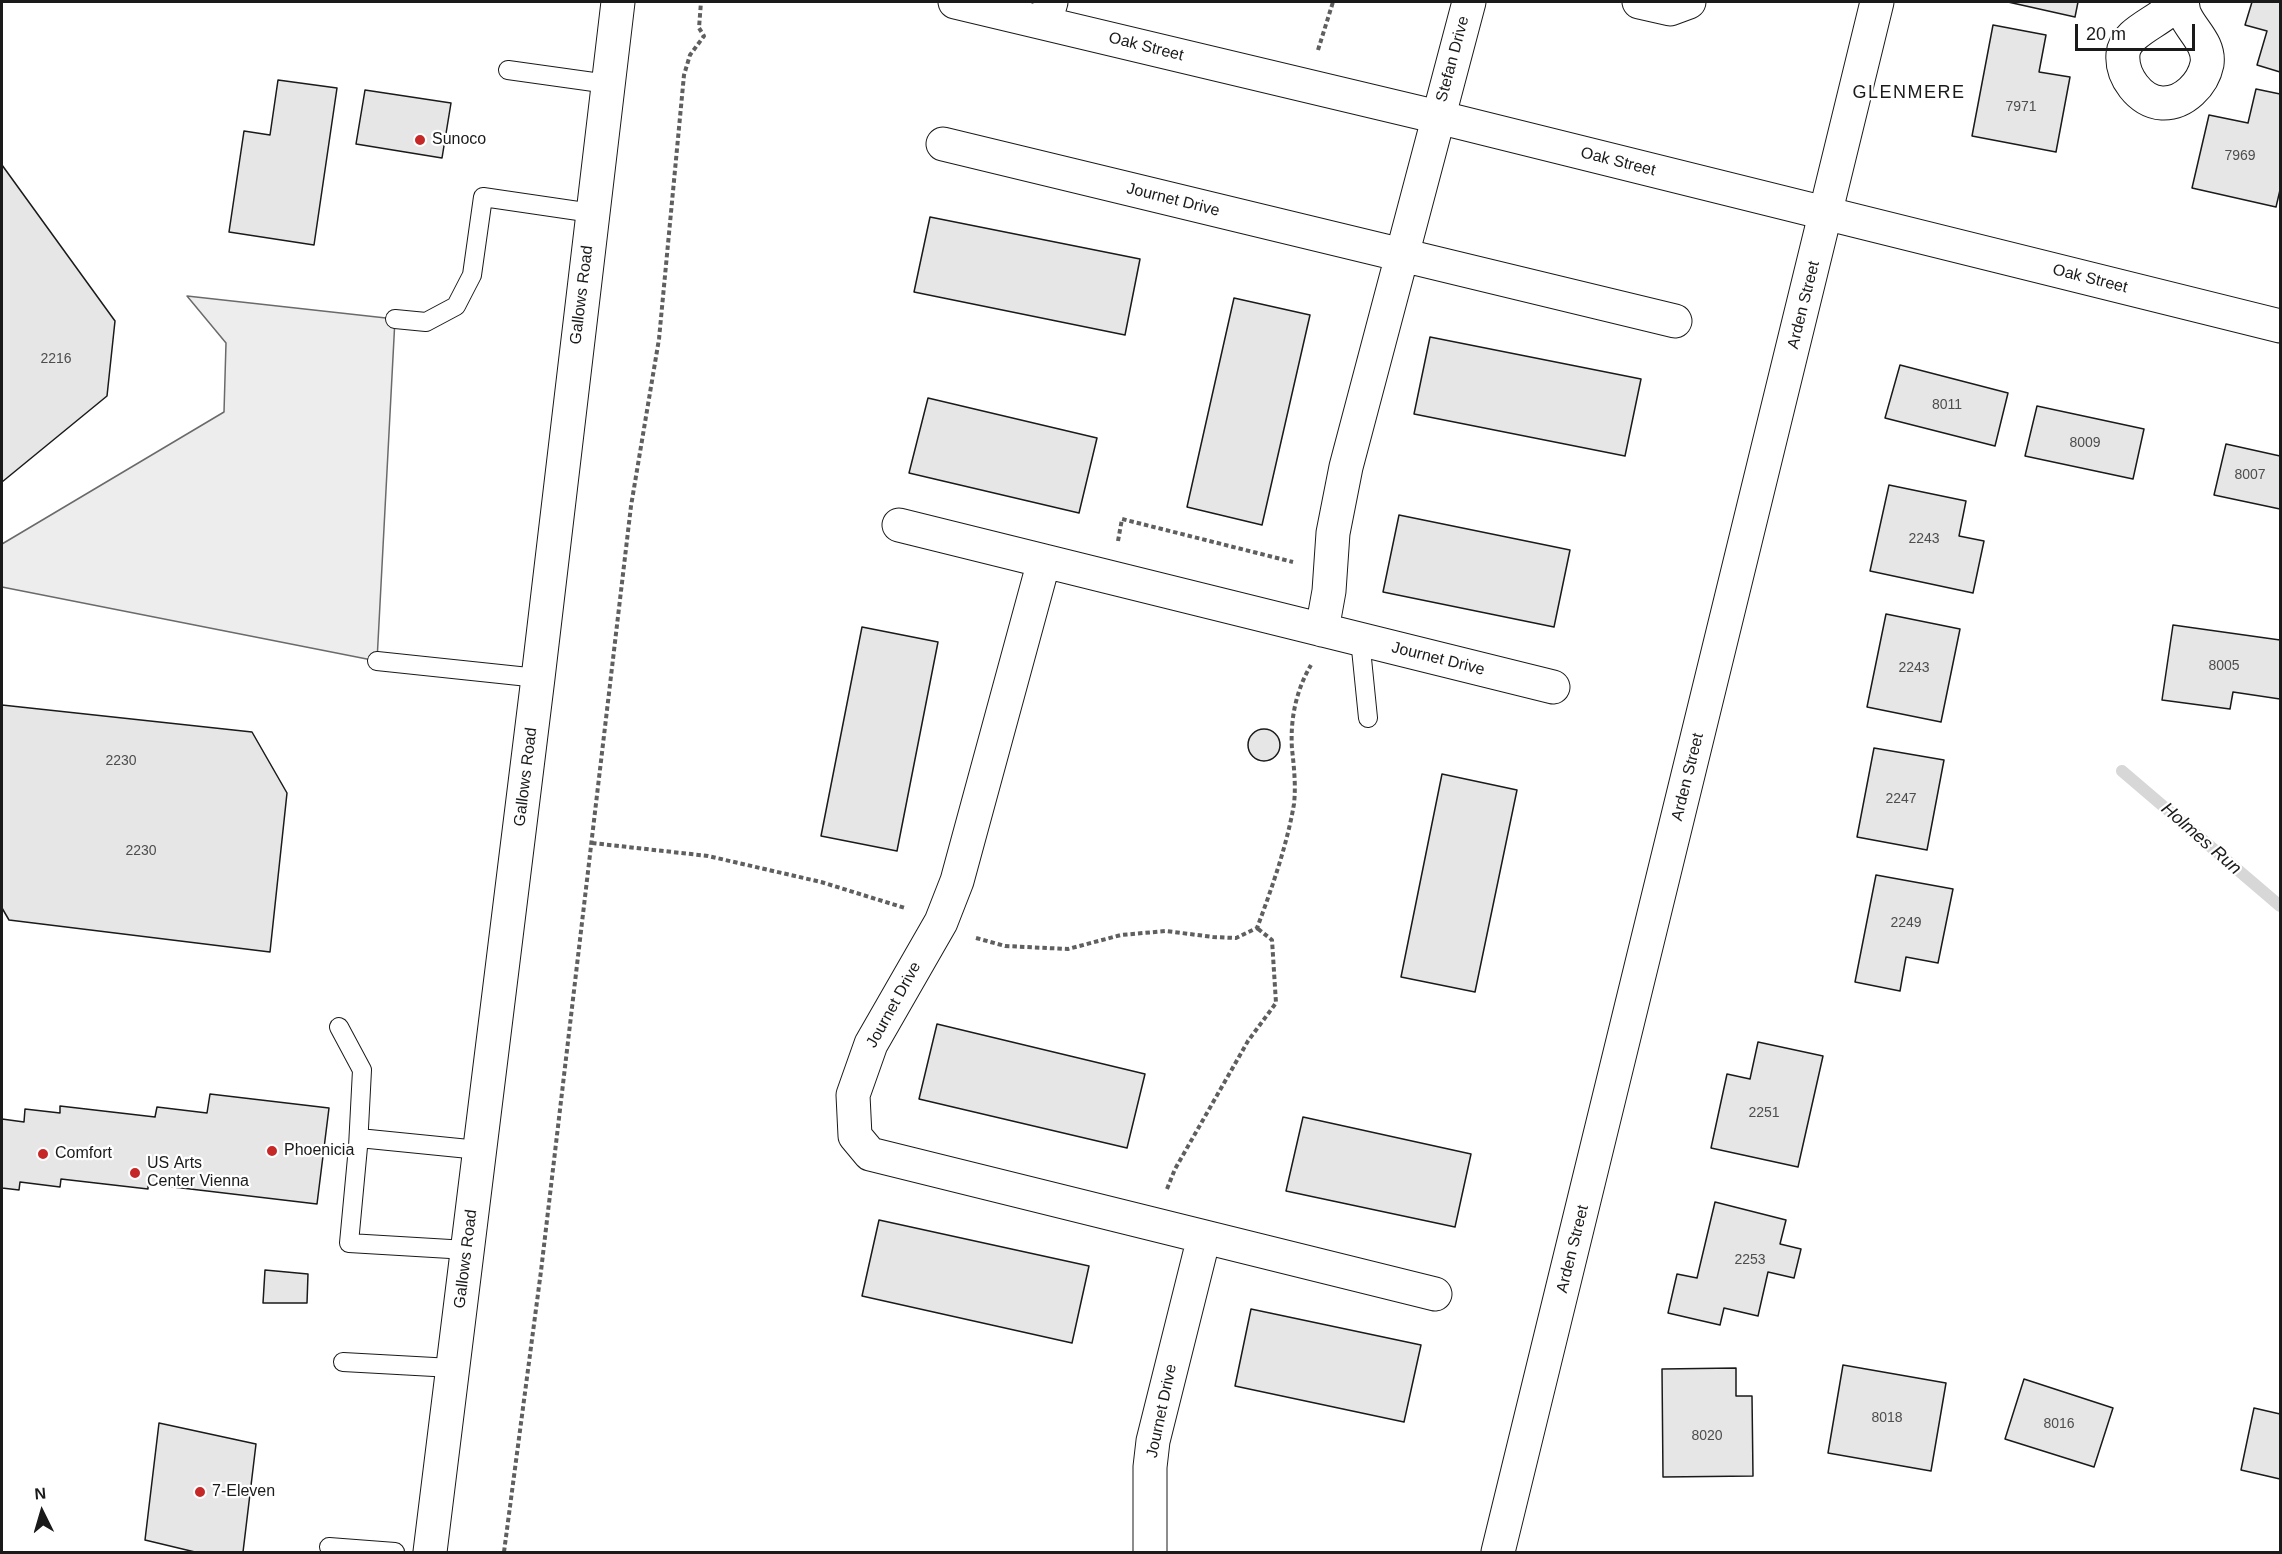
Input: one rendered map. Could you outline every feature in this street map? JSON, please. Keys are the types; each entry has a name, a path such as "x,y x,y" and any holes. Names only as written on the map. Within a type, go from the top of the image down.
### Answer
{"street":[{"name":"Gallows Road","path":"430,1552 538,678 618,2"},
{"name":"Oak Street","path":"955,2 1048,12 1308,86 2280,326"},
{"name":"Stefan Drive","path":"1438,117 1469,2"},
{"path":"1640,2 1670,9 1689,2"},
{"name":"Arden Street","path":"1498,1552 1877,2"},
{"path":"2176,2 2170,11 2146,25 2127,43 2122,55 2127,78 2134,87 2142,95 2162,103 2182,98 2197,86 2207,63 2205,47 2185,15 2182,2"},
{"path":"1322,630 1329,591 1333,533 1346,467 1438,117"},
{"name":"Journet Drive","path":"943,144 1675,321"},
{"name":"Journet Drive","path":"899,525 1553,687"},
{"name":"Journet Drive","path":"1044,561 957,882 940,922 871,1044 853,1095 855,1136 870,1154 1436,1294"},
{"name":"Journet Drive","path":"1150,1552 1150,1467 1153,1441 1204,1237"}],"lane":[{"path":"508,69 608,84"},
{"path":"395,319 426,322 456,306 472,275 483,197 592,213"},
{"path":"1360,639 1368,718"},
{"path":"378,661 538,678"},
{"path":"339,1027 362,1070 349,1243 467,1250"},
{"path":"358,1138 479,1150"},
{"path":"343,1362 452,1368"},
{"path":"329,1547 395,1552"}],"path":[{"path":"504,1552 543,1260 631,506 659,339 684,75 690,55 704,36 699,28 701,2"},
{"path":"1308,86 1333,2"},
{"path":"1116,550 1122,519 1294,562"},
{"path":"592,843 708,856 822,882 917,912 965,934 1005,946 1068,949 1121,935 1166,931 1236,938 1257,928 1288,830 1294,802 1293,711 1303,679 1315,660 1322,630"},
{"path":"1155,1224 1174,1169 1248,1041 1276,1003 1272,940 1257,928"}],"shaded area":[{"path":"187,296 395,319 377,661 2,587 2,544 224,412 226,343"}],"building":[{"path":"2008,2 2078,2 2075,17"},
{"path":"2252,2 2280,2 2280,72 2257,65 2267,31 2245,25"},
{"path":"1993,25 2046,35 2039,72 2070,77 2056,152 1972,136"},
{"path":"278,80 337,88 314,245 229,232 244,131 270,135"},
{"path":"2256,89 2280,94 2280,190 2276,207 2192,188 2209,115 2248,123"},
{"path":"365,90 451,103 442,158 356,144"},
{"path":"2,165 115,321 107,396 2,482"},
{"path":"930,217 1140,259 1125,335 914,292"},
{"path":"1234,298 1310,315 1262,525 1187,507"},
{"path":"1430,337 1641,379 1625,456 1414,414"},
{"path":"1900,365 2008,393 1995,446 1885,418"},
{"path":"928,398 1097,438 1079,513 909,473"},
{"path":"2037,406 2144,429 2133,479 2025,456"},
{"path":"2226,444 2280,456 2280,509 2214,495"},
{"path":"1889,485 1966,501 1959,536 1984,541 1973,593 1870,571"},
{"path":"1399,515 1570,550 1554,627 1383,592"},
{"path":"1886,614 1960,629 1941,722 1867,707"},
{"path":"2173,625 2280,640 2280,699 2233,692 2230,709 2162,700"},
{"path":"862,627 938,642 897,851 821,836"},
{"path":"2,705 252,732 287,793 270,952 9,920 2,908"},
{"path":"1264,729 1276,733 1280,745 1276,757 1264,761 1252,757 1248,745 1252,733"},
{"path":"1874,748 1944,760 1927,850 1857,837"},
{"path":"1442,774 1517,790 1475,992 1401,977"},
{"path":"1876,875 1953,889 1938,963 1906,957 1900,991 1855,982"},
{"path":"937,1024 1145,1074 1127,1148 919,1099"},
{"path":"1758,1042 1823,1056 1798,1167 1711,1148 1727,1074 1750,1079"},
{"path":"210,1094 329,1108 317,1204 148,1184 148,1189 61,1179 60,1187 20,1182 19,1190 2,1188 2,1119 24,1122 25,1109 60,1113 60,1106 155,1117 157,1107 207,1113"},
{"path":"1303,1117 1471,1154 1455,1227 1286,1191"},
{"path":"1715,1202 1786,1220 1780,1244 1801,1249 1794,1278 1768,1272 1758,1316 1724,1308 1720,1325 1668,1313 1677,1274 1697,1278"},
{"path":"879,1220 1089,1266 1072,1343 862,1296"},
{"path":"265,1270 308,1274 307,1303 263,1303"},
{"path":"1251,1309 1421,1345 1404,1422 1235,1386"},
{"path":"1843,1365 1946,1383 1931,1471 1828,1453"},
{"path":"1736,1368 1736,1396 1752,1396 1753,1476 1663,1477 1662,1369"},
{"path":"2024,1379 2113,1408 2094,1467 2005,1439"},
{"path":"2254,1408 2280,1414 2280,1479 2241,1470"},
{"name":"7-Eleven","path":"159,1423 256,1444 243,1552 195,1552 145,1540"}],"waterway":[{"name":"Holmes Run","path":"2122,771 2280,906"}],"place":[{"name":"Sunoco","path":"420,140"},
{"name":"Phoenicia","path":"272,1151"},
{"name":"Comfort","path":"43,1154"},
{"name":"US Arts Center Vienna","path":"135,1173"},
{"name":"7-Eleven","path":"200,1492"}],"district":[{"name":"GLENMERE","path":"1909,93"}]}
